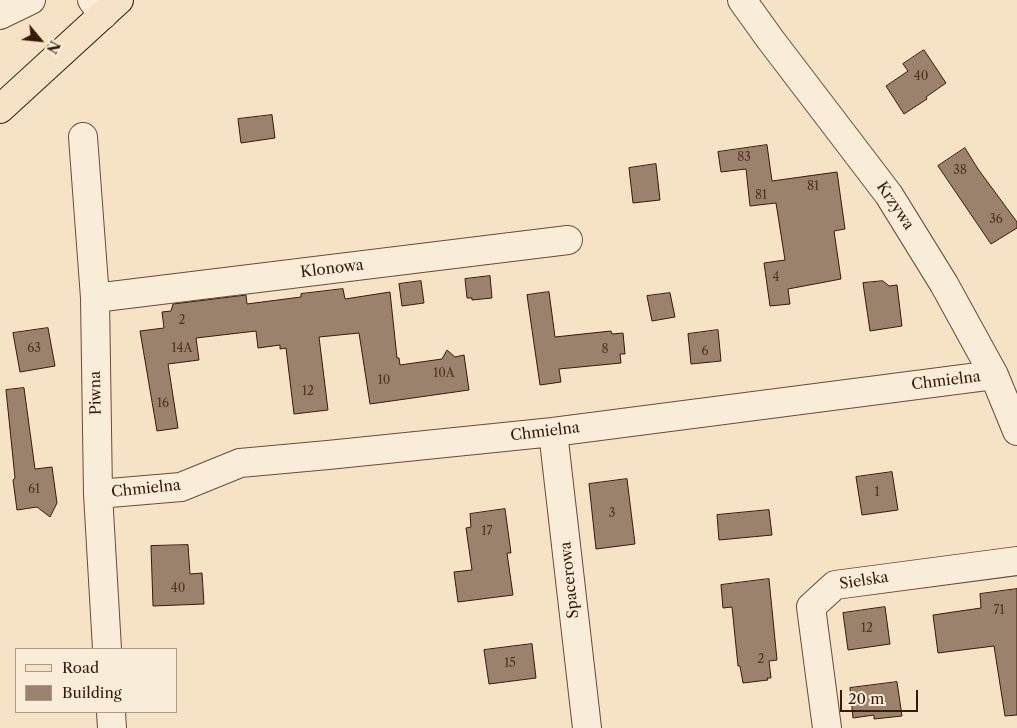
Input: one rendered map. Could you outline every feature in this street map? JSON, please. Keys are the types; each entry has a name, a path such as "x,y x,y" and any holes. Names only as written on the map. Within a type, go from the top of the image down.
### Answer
{"main road":[{"path":"0,109 105,5"}],"street":[{"path":"0,15 31,0"},
{"name":"Krzywa","path":"742,0 770,40 889,195 944,284 994,375 1017,430"},
{"name":"Piwna","path":"83,137 95,298 98,494 107,648"},
{"name":"Klonowa","path":"95,298 568,240"},
{"name":"Chmielna","path":"98,494 181,487 240,463 553,432 994,375"},
{"name":"Spacerowa","path":"553,432 587,728"},
{"name":"Sielska","path":"827,728 811,607 835,585 1017,561"},
{"path":"111,713 112,728"}],"building":[{"path":"924,50 946,83 926,97 927,99 904,114 886,86 908,71 903,64"},
{"path":"272,115 275,138 241,143 238,119"},
{"path":"767,145 772,181 837,172 845,229 834,231 841,279 788,289 790,304 770,306 764,263 785,260 776,203 750,206 746,169 721,172 718,152"},
{"path":"965,148 1017,222 1017,228 991,244 938,166"},
{"path":"656,164 660,200 633,203 629,168"},
{"path":"490,276 492,298 472,300 472,298 467,298 465,279"},
{"path":"421,281 424,303 402,306 399,284"},
{"path":"883,281 889,286 897,285 902,326 870,331 863,283"},
{"path":"343,289 345,299 390,292 397,358 399,358 400,365 442,359 447,350 455,357 464,355 469,390 370,404 359,333 319,337 328,410 294,414 286,348 280,349 280,345 258,348 256,331 196,338 199,360 168,364 178,428 157,431 140,331 164,328 162,312 171,311 173,304 246,295 247,304 301,297 301,294"},
{"path":"549,292 555,337 611,331 612,334 623,333 625,354 620,354 621,363 559,369 561,382 540,385 527,295"},
{"path":"670,293 675,317 652,321 647,296"},
{"path":"48,328 55,366 20,372 13,333"},
{"path":"718,330 721,361 691,364 688,334"},
{"path":"24,388 35,469 52,467 57,503 50,517 37,507 17,510 6,390"},
{"path":"892,472 898,510 862,515 856,477"},
{"path":"627,479 635,544 596,549 589,484"},
{"path":"505,509 511,553 507,553 513,595 458,602 454,572 472,570 466,528 471,527 470,514"},
{"path":"769,510 772,535 719,540 717,515"},
{"path":"188,545 190,574 202,573 204,604 153,606 151,546"},
{"path":"769,579 777,660 769,661 771,678 743,683 740,666 738,666 732,607 723,608 721,585"},
{"path":"1017,589 1017,715 1005,716 994,646 938,653 933,615 981,608 980,594"},
{"path":"885,607 890,644 848,650 843,613"},
{"path":"532,644 536,678 489,684 484,650"},
{"path":"897,682 902,716 874,719 874,715 853,718 850,688"}]}
